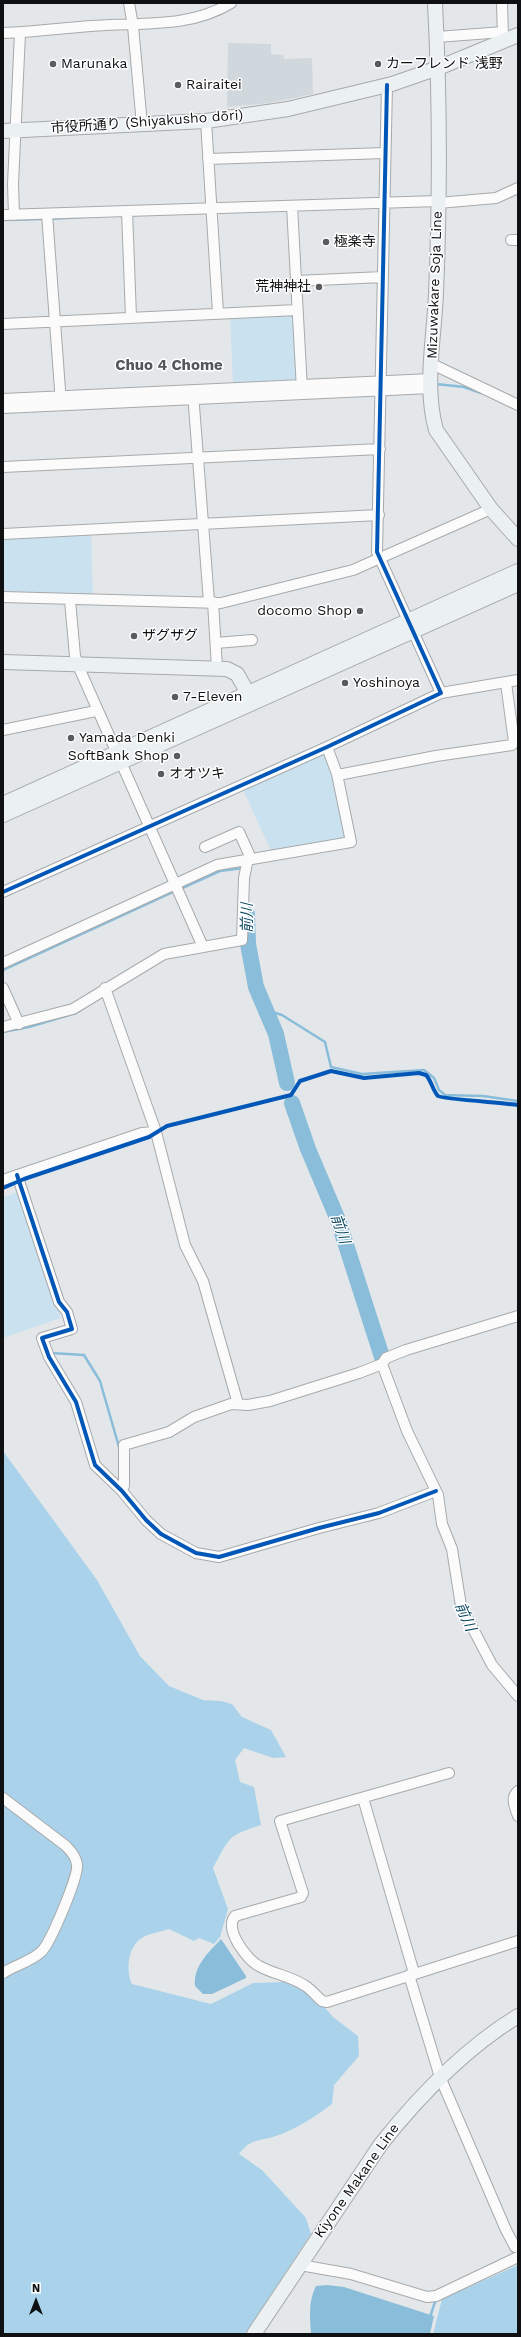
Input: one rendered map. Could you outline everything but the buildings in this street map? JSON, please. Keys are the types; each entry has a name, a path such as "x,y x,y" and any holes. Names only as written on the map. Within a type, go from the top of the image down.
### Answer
{"street":[{"path":"129,3 133,26 142,124"},
{"path":"3,33 20,33 93,26 168,24 218,10 231,3"},
{"name":"Mizuwakare Soja Line","path":"435,3 438,68 438,202 436,294 431,383 432,415 436,430 491,508 518,539"},
{"path":"437,37 503,36 502,3"},
{"path":"14,215 9,131 20,33"},
{"name":"市役所通り (Shiyakusho dōri)","path":"9,131 206,121 288,109 387,85 438,68 503,36 518,34"},
{"path":"387,85 377,552 441,693"},
{"path":"206,121 218,313"},
{"path":"208,159 385,153"},
{"path":"3,215 47,217 127,214 211,208 292,209 384,203 438,202 496,198 518,188"},
{"path":"292,209 302,389"},
{"path":"127,214 131,317"},
{"path":"47,217 61,400"},
{"path":"296,281 383,277"},
{"path":"3,324 297,310"},
{"path":"432,364 518,405"},
{"path":"3,399 61,400 431,383"},
{"path":"193,394 203,524 216,643 217,668"},
{"path":"3,408 61,400"},
{"path":"3,467 380,449"},
{"path":"3,597 221,603 354,570 491,508"},
{"path":"3,534 378,515"},
{"path":"411,626 518,571"},
{"path":"3,815 118,758 411,626 518,584"},
{"path":"70,600 78,663 96,711 203,947"},
{"path":"216,643 252,640"},
{"path":"3,662 78,663 227,669 238,674 251,698"},
{"path":"3,892 327,747 441,693 518,680"},
{"path":"338,775 436,756 512,745 514,742 506,683"},
{"path":"3,730 96,711"},
{"path":"3,963 176,888 217,865 247,864 351,842 338,775 327,747"},
{"path":"3,804 118,758"},
{"path":"3,1027 73,1009 106,991 164,954 242,940 249,854 239,832 205,847"},
{"path":"3,988 19,1024"},
{"path":"106,991 156,1132 185,1245 203,1281 238,1404"},
{"path":"3,1180 142,1133 156,1132"},
{"path":"17,1175 59,1302 67,1312 72,1329 42,1338 44,1344 76,1402 95,1465 122,1491 146,1520 161,1534 196,1553 219,1557 318,1528 373,1515 436,1491"},
{"path":"124,1486 124,1445 169,1432 194,1417 231,1404 254,1405 270,1401 382,1364 386,1358 406,1350 518,1316"},
{"path":"382,1364 407,1431 436,1491 442,1524 452,1549 461,1606 492,1665 518,1696"},
{"path":"449,1773 280,1821 303,1893 301,1896 235,1916 231,1920 230,1926 233,1936 252,1962 259,1967 300,1982 322,2001 518,1941"},
{"path":"518,1791 514,1795 513,1800 518,1816"},
{"path":"3,1798 66,1846 72,1852 77,1864 75,1878 47,1946 25,1962 3,1973"},
{"path":"363,1798 440,2077 506,2230 515,2247 518,2246"},
{"name":"Kiyone Makane Line","path":"254,2334 380,2144 440,2077 476,2046 518,2016"},
{"path":"300,2265 351,2274 427,2297 436,2296 518,2257"}],"shaded area":[{"path":"228,43 271,44 271,54 283,55 284,59 312,58 313,94 269,103 227,107"},
{"path":"230,314 296,315 299,380 295,383 233,386"},
{"path":"91,533 93,596 7,594 3,590 3,538"},
{"path":"322,752 326,755 331,765 348,836 345,841 272,853 242,788"},
{"path":"19,1192 61,1318 3,1338 3,1197"},
{"path":"3,1451 97,1580 140,1656 169,1686 203,1700 221,1701 232,1704 242,1717 271,1730 286,1757 273,1758 244,1748 235,1760 240,1782 254,1787 261,1825 235,1835 223,1850 213,1868 228,1909 220,1937 214,1944 199,1938 194,1941 169,1929 142,1938 133,1947 129,1960 129,1973 132,1984 211,2004 253,1983 284,1982 298,1988 319,2001 333,2017 358,2036 359,2056 334,2085 332,2104 291,2130 276,2136 255,2141 247,2145 239,2154 262,2170 306,2218 311,2234 245,2334 3,2334"},
{"path":"221,1939 246,1978 212,1994 203,1994 195,1986 197,1972 203,1960"},
{"path":"518,2265 518,2334 433,2334 442,2299"},
{"path":"327,2285 344,2287 434,2316 430,2334 311,2334 310,2310 313,2292 316,2286"}],"waterway":[{"path":"49,219 84,217"},
{"path":"3,220 44,219"},
{"path":"436,384 464,387 481,393"},
{"path":"180,889 220,871 243,868"},
{"path":"3,970 175,891"},
{"name":"前川","path":"247,914 248,944 256,987 276,1034 287,1083"},
{"path":"240,945 248,944"},
{"path":"3,1032 29,1027 76,1013 81,1010"},
{"path":"266,1010 282,1015 325,1042 331,1067 362,1074 424,1070 434,1078 439,1090 445,1095 483,1096 518,1101"},
{"name":"前川","path":"292,1103 308,1149 338,1220 382,1357"},
{"path":"51,1353 84,1355 100,1381 119,1447"},
{"path":"430,2317 436,2299"}],"cycle path":[{"path":"3,892 327,747 441,693 377,552 387,85"},
{"path":"3,1188 24,1179 149,1137 167,1126 291,1095 300,1081 331,1071 364,1078 419,1073 426,1075 438,1096 518,1105"},
{"path":"17,1175 59,1302 67,1312 72,1329 42,1338 49,1357 76,1402 95,1465 122,1491 146,1520 161,1534 196,1553 219,1557 319,1528 379,1513 436,1491"}],"place":[{"name":"Marunaka","path":"53,64"},
{"name":"カーフレンド 浅野","path":"378,64"},
{"name":"Rairaitei","path":"178,85"},
{"name":"極楽寺","path":"326,242"},
{"name":"荒神神社","path":"319,287"},
{"name":"docomo Shop","path":"360,611"},
{"name":"ザグザグ","path":"134,636"},
{"name":"Yoshinoya","path":"345,683"},
{"name":"7-Eleven","path":"175,697"},
{"name":"Yamada Denki","path":"71,738"},
{"name":"SoftBank Shop","path":"177,756"},
{"name":"オオツキ","path":"161,774"}],"district":[{"name":"Chuo 4 Chome","path":"169,366"}]}
